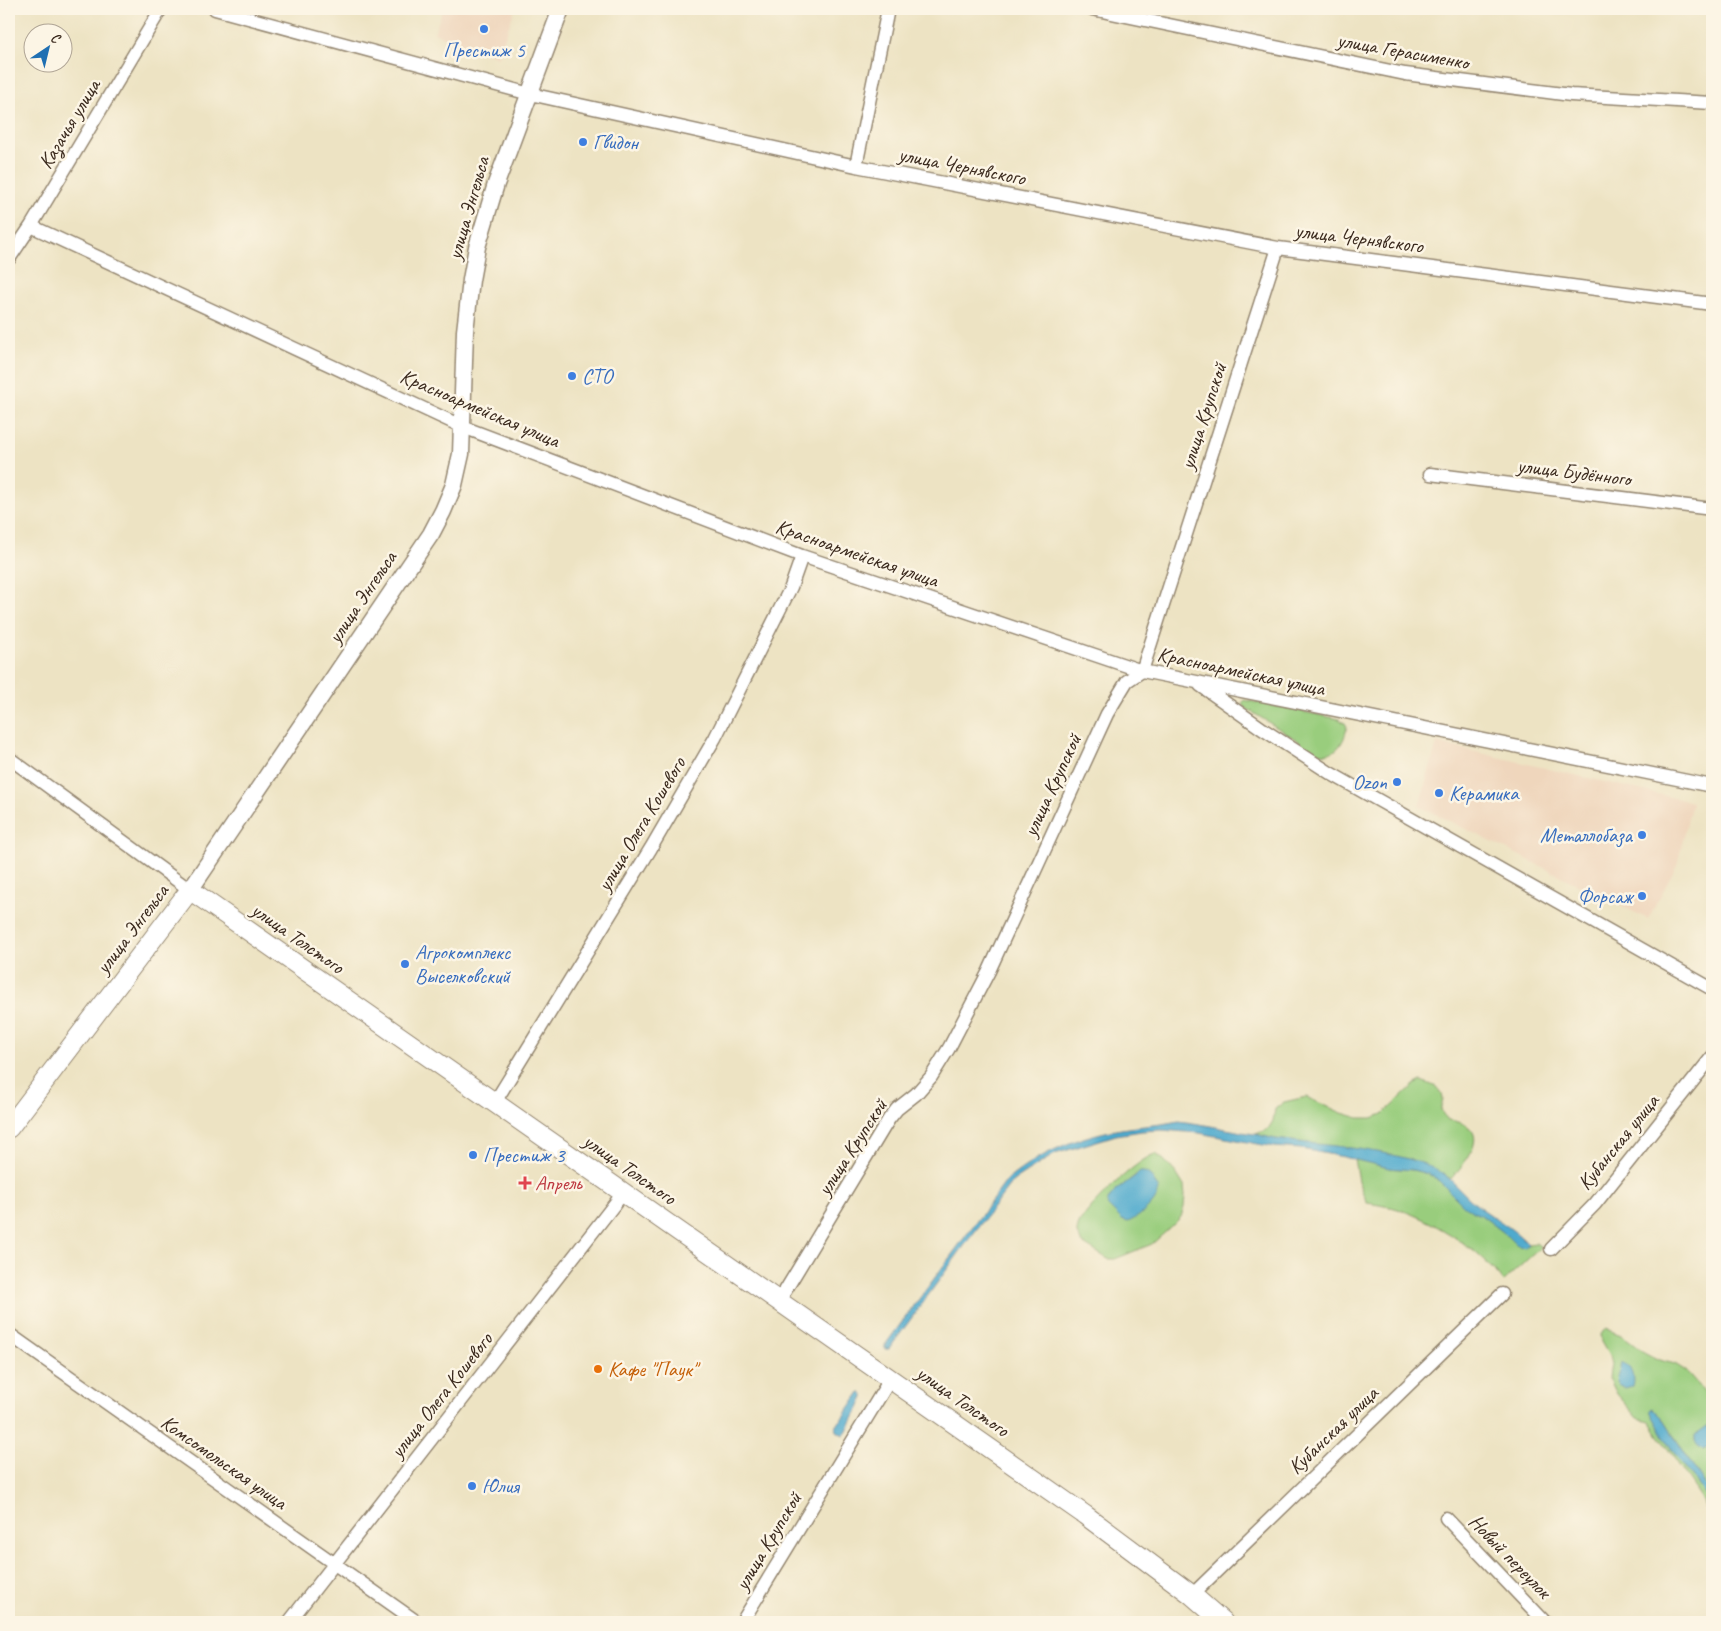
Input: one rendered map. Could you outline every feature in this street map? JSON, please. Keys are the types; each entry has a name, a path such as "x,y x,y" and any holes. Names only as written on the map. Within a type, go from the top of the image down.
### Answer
{"main road":[{"name":"улица Толстого","path":"190,890 1085,1515 1192,1595 1219,1621"},
{"name":"улица Энгельса","path":"9,1128 190,890"}],"street":[{"name":"Казачья улица","path":"9,259 31,226 162,9"},
{"name":"улица Чернявского","path":"215,9 530,94 856,166 1278,248 1712,304"},
{"name":"улица Энгельса","path":"190,890 431,534 454,485 461,454 465,330 477,247 496,184 561,9"},
{"path":"856,166 888,9"},
{"name":"улица Герасименко","path":"1092,9 1405,74 1571,95 1712,104"},
{"name":"Красноармейская улица","path":"31,226 463,427 802,556 1142,671 1712,786"},
{"name":"улица Крупской","path":"779,1301 890,1119 931,1077 949,1048 989,970 1107,714 1127,681 1142,671 1278,248"},
{"name":"улица Будённого","path":"1430,474 1712,509"},
{"name":"улица Олега Кошевого","path":"495,1102 651,848 715,738 792,587 802,556"},
{"path":"1196,682 1337,778 1712,989"},
{"name":"улица Толстого","path":"9,758 190,890"},
{"name":"Кубанская улица","path":"1551,1249 1594,1204 1712,1057"},
{"name":"улица Олега Кошевого","path":"289,1622 624,1192"},
{"name":"Кубанская улица","path":"1192,1595 1502,1294"},
{"name":"Комсомольская улица","path":"9,1334 418,1622"},
{"name":"улица Крупской","path":"742,1622 890,1378"},
{"name":"Новый переулок","path":"1446,1518 1546,1622"}],"shaded area":[{"path":"443,9 515,9 498,57 434,33"},
{"path":"1437,743 1692,802 1677,865 1648,919 1419,806"}],"green space":[{"path":"1245,700 1339,719 1347,727 1344,739 1338,748 1333,751 1328,753 1316,752 1244,707 1242,703"},
{"path":"1421,1081 1435,1086 1441,1091 1443,1098 1441,1110 1448,1120 1466,1125 1475,1137 1470,1154 1451,1179 1438,1171 1411,1160 1275,1139 1256,1134 1268,1129 1273,1121 1275,1109 1284,1102 1306,1097 1342,1113 1359,1118 1372,1118 1383,1114 1414,1085"},
{"path":"1155,1154 1163,1159 1176,1173 1184,1186 1184,1207 1181,1217 1152,1244 1115,1259 1108,1259 1082,1243 1077,1234 1077,1229 1085,1214 1103,1195 1147,1158","holes":["1139,1172 1122,1220 1108,1205 1109,1201 1116,1192"]},
{"path":"1354,1159 1389,1168 1413,1170 1428,1174 1437,1179 1473,1212 1481,1215 1504,1232 1516,1245 1525,1248 1528,1244 1536,1243 1541,1247 1503,1282 1483,1259 1443,1230 1401,1210 1367,1203 1358,1181"},
{"path":"1606,1329 1621,1335 1642,1351 1659,1360 1675,1364 1686,1371 1712,1400 1712,1423 1706,1428 1709,1446 1712,1445 1712,1496 1662,1417 1650,1410 1672,1450 1712,1503 1712,1527 1704,1502 1649,1421 1638,1418 1617,1394 1609,1378 1611,1364 1609,1356 1601,1342 1600,1334"}],"water":[{"path":"1179,1121 1276,1139 1374,1151 1430,1166 1447,1177 1471,1200 1515,1232 1528,1244 1525,1248 1516,1245 1481,1215 1463,1205 1437,1179 1428,1174 1413,1170 1389,1168 1301,1149 1274,1147 1199,1133 1161,1130 1116,1135 1055,1154 1013,1181 889,1349 885,1349 885,1345 1007,1180 1031,1163 1068,1143 1119,1129"},
{"path":"1140,1172 1150,1175 1159,1189 1158,1194 1148,1208 1138,1217 1128,1222 1122,1220 1107,1205 1116,1191"},
{"path":"1621,1362 1631,1372 1632,1386 1625,1388 1617,1382"},
{"path":"860,1392 864,1394 864,1398 843,1435 837,1431 836,1427"},
{"path":"1652,1408 1662,1417 1712,1496 1712,1503 1672,1450 1652,1415 1650,1410"},
{"path":"1712,1423 1712,1445 1704,1450 1697,1444 1695,1435"}],"place":[{"name":"Престиж 5","path":"484,29"},
{"name":"Гвидон","path":"583,142"},
{"name":"СТО","path":"572,376"},
{"name":"Ozon","path":"1397,782"},
{"name":"Керамика","path":"1439,793"},
{"name":"Металлобаза","path":"1642,835"},
{"name":"Форсаж","path":"1642,896"},
{"name":"Агрокомплекс Выселковский","path":"405,964"},
{"name":"Престиж 3","path":"473,1155"},
{"name":"Апрель","path":"525,1183"},
{"name":"Кафе \"Паук\"","path":"598,1369"},
{"name":"Юлия","path":"472,1486"}]}
